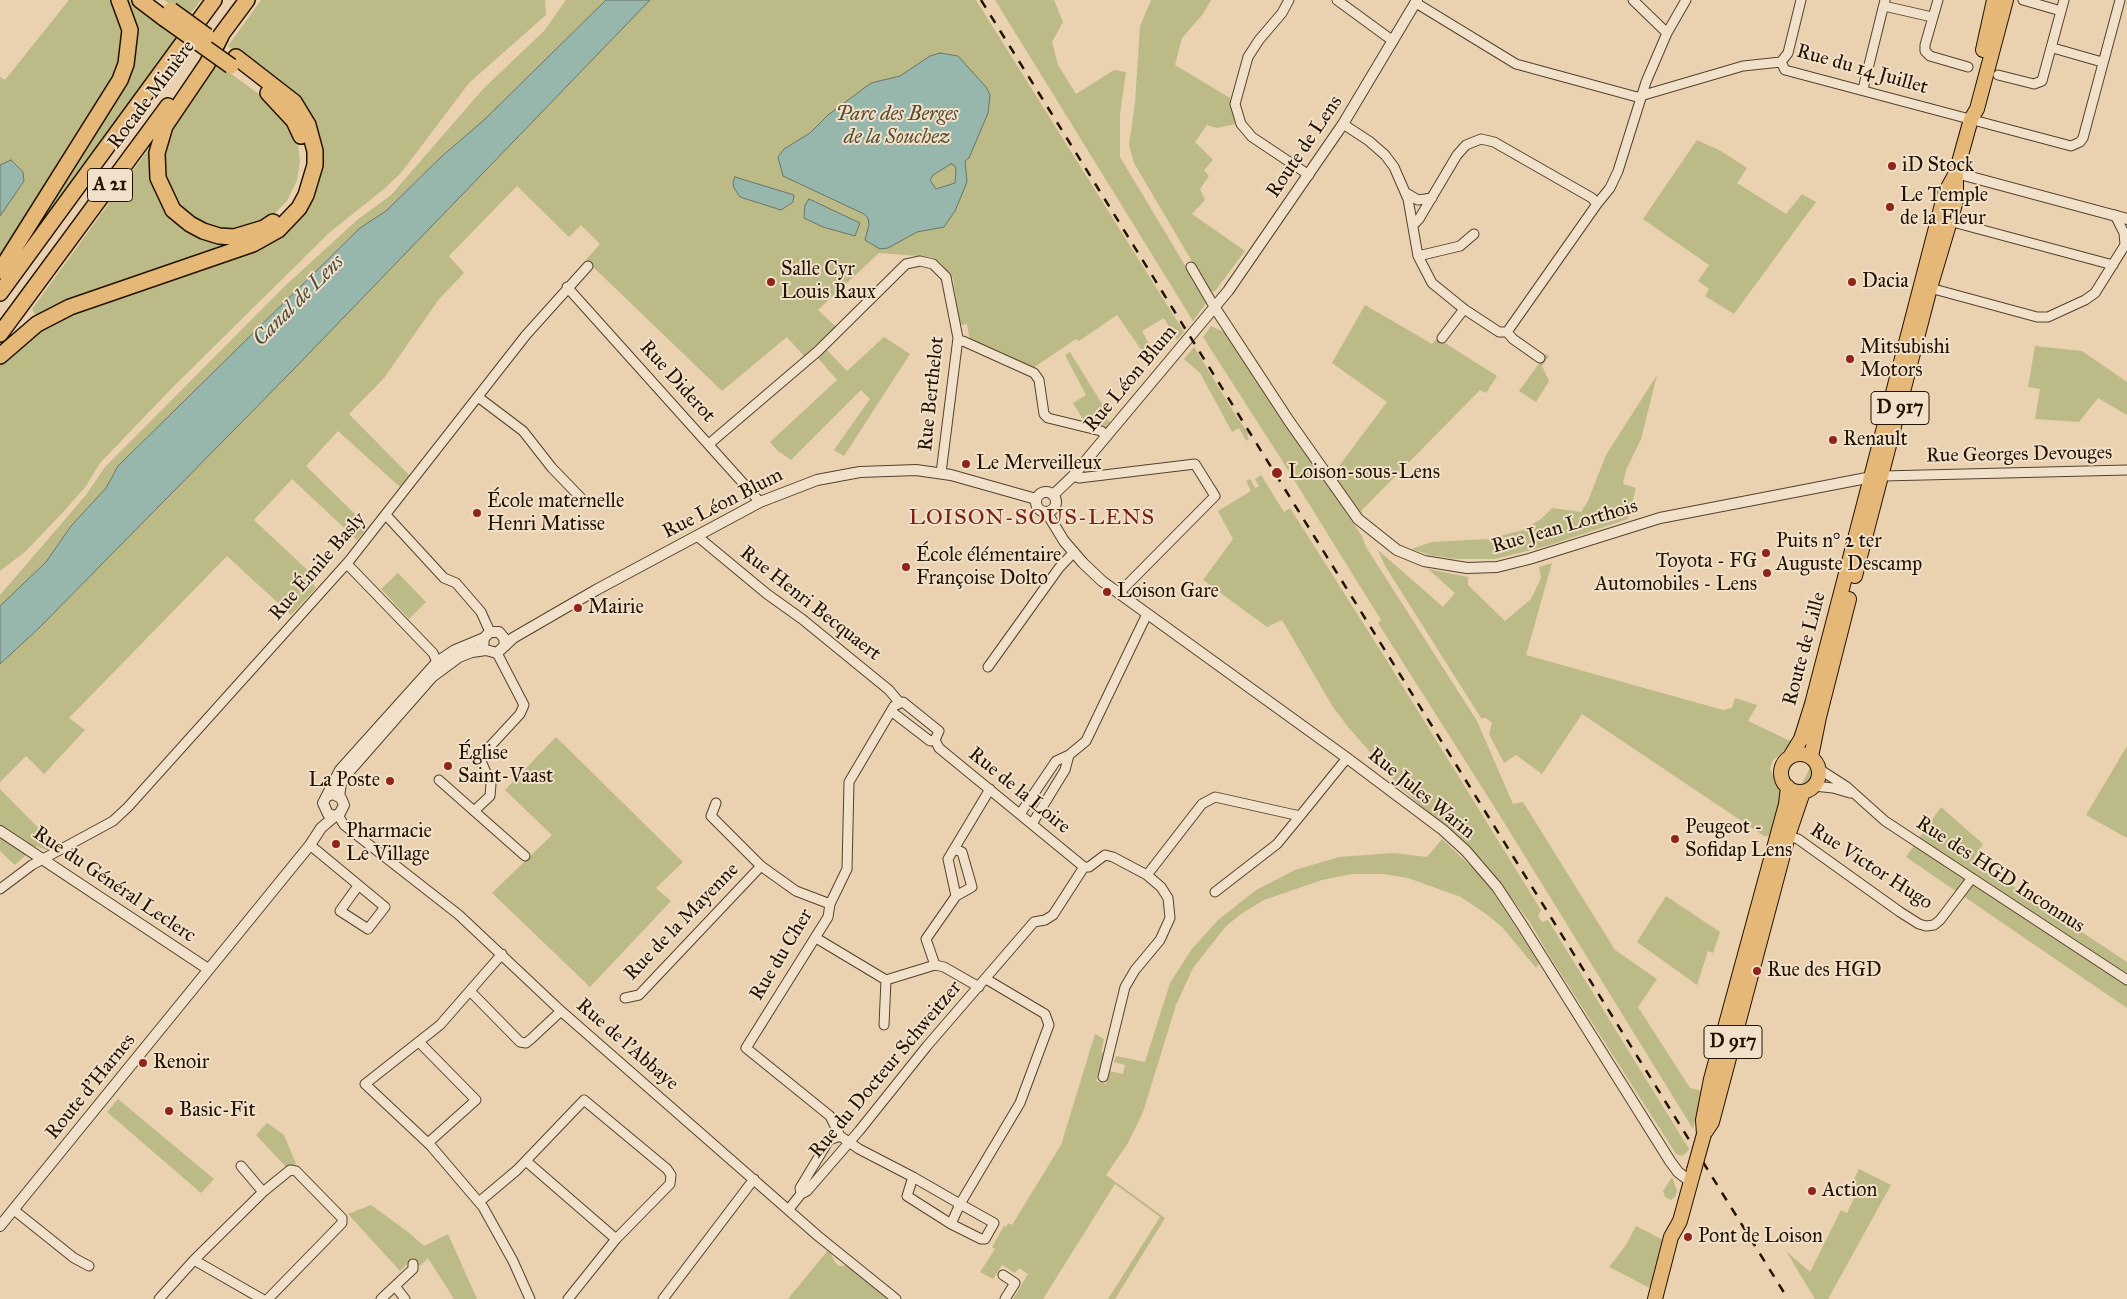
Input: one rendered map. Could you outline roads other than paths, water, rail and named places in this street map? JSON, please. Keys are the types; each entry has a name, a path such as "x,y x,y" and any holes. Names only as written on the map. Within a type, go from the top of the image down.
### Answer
{"highway":[{"path":"0,271 120,80 126,64 130,30 119,0"},
{"path":"0,356 37,324 70,307 253,244 278,230 299,208 312,181 315,151 308,125 294,102 234,62 168,14 140,0"},
{"path":"156,0 168,14"},
{"name":"Rocade Minière","path":"0,293 214,0"},
{"name":"Rocade Minière","path":"0,334 247,0"},
{"path":"221,36 207,64 165,126 157,153 156,166 161,189 173,210 180,217 203,231 218,236 234,237 264,228 286,211 300,188 305,173 306,157 298,129 283,106 234,62"}],"main road":[{"name":"Route de Lille","path":"1971,120 1968,106 1994,0"},
{"name":"Route de Lille","path":"1815,763 1819,717 1945,193 1956,173 1971,120 1977,109 2006,0"},
{"name":"Route de Lille","path":"1790,757 1801,739 1812,704 1957,196 1956,173"},
{"path":"1799,754 1815,763 1818,778 1809,789 1796,792 1788,787 1783,780 1781,772 1784,764 1790,757 1799,754"},
{"name":"D 917","path":"1655,1299 1671,1237 1680,1221 1704,1134 1703,1120 1711,1079 1786,804 1788,787"},
{"name":"D 917","path":"1704,1134 1712,1122 1716,1108 1788,836 1809,789"},
{"name":"D 917","path":"1664,1299 1680,1239 1680,1221"}],"street":[{"path":"1289,0 1282,14 1259,40 1248,57 1235,104 1241,124 1252,137 1309,175"},
{"path":"1337,0 1392,41"},
{"path":"1633,0 1667,33"},
{"path":"1507,332 1610,188 1618,171 1643,95 1667,33 1686,0"},
{"name":"Rue du 14 Juillet","path":"1801,0 1788,53 1781,62 1785,70 1863,89 1971,120 2076,145 2083,138 2102,62"},
{"path":"1938,0 1925,45 1927,54 1968,67"},
{"path":"2022,0 2061,11"},
{"path":"1998,75 2038,84 2044,78 2064,0"},
{"path":"2053,48 2102,62 2120,0"},
{"path":"1416,2 1516,64 1627,94 1643,95 1743,66 1781,62"},
{"name":"Route de Lens","path":"1215,308 1343,124 1416,2"},
{"path":"1863,89 1885,3 1932,17"},
{"path":"1343,124 1384,155 1394,167 1406,193 1418,256 1432,283 1464,309 1500,332 1507,332 1513,339 1540,358"},
{"path":"1413,225 1432,198 1457,155 1466,145 1481,138 1502,147 1592,198 1597,204"},
{"path":"1956,173 2127,219"},
{"path":"1406,193 1412,198 1423,201 1432,198"},
{"path":"1930,288 2037,317 2048,316 2091,297 2113,266 2122,251 2125,240 2123,228 2115,215"},
{"path":"1949,221 2113,266"},
{"path":"1418,256 1460,246 1474,234"},
{"name":"Rue Berthelot","path":"709,444 818,351 906,264 920,261 933,264 942,270 947,282 958,342 941,473"},
{"name":"Rue Émile Basly","path":"0,889 14,877 113,821 121,814 347,564 526,335 567,287 588,266"},
{"name":"Rue Jean Lorthois","path":"1191,267 1215,308 1358,520 1397,550 1424,561 1467,568 1497,566 1529,559 1660,518 1877,476"},
{"name":"Rue Diderot","path":"567,287 760,502"},
{"name":"Rue Léon Blum","path":"1053,495 1073,476 1215,308"},
{"path":"1442,338 1464,309"},
{"path":"958,342 962,341 1034,373 1039,380 1044,414 1048,418 1101,431 1107,436"},
{"path":"478,397 522,431 552,468 582,498"},
{"path":"1073,476 1078,478 1195,464 1215,496 1119,593"},
{"name":"Rue Léon Blum","path":"501,650 513,638 549,619 555,613 760,502 797,486 851,473 898,469 941,473 1036,499"},
{"name":"Rue Georges Devouges","path":"1877,476 2127,470"},
{"path":"1043,492 1053,495 1056,504 1051,511 1047,513 1039,510 1036,499 1043,492"},
{"name":"Rue Jules Warin","path":"1047,513 1056,531 1097,576 1443,830 1482,869 1522,925 1670,1161 1678,1172 1693,1176"},
{"path":"386,515 444,578 456,583 481,612 487,635 486,650"},
{"name":"Rue Henri Becquaert","path":"697,536 766,594 802,619 890,690 899,702"},
{"path":"988,667 1059,568 1074,552"},
{"path":"347,564 433,653 437,662"},
{"name":"Rue Léon Blum","path":"502,635 514,632 547,614 555,613"},
{"path":"1020,814 1056,761 1069,755 1086,741 1147,614"},
{"path":"332,814 323,803 340,770 437,662 455,650 487,635 502,635 501,650 524,705 520,714 483,754 481,761 491,784 490,796 474,812"},
{"path":"208,969 310,845 332,814 344,806 339,796 341,783 346,775 432,677 459,657 472,652 501,650"},
{"path":"891,711 899,702"},
{"name":"Rue de la Loire","path":"899,702 903,702 939,731 935,740"},
{"name":"Rue de la Loire","path":"891,711 930,741 935,740"},
{"name":"Rue du Cher","path":"840,1136 830,1116 746,1048 828,917 830,904 847,869 849,782 891,711"},
{"name":"Rue de la Loire","path":"935,740 939,748 1084,867"},
{"path":"1032,824 1065,770 1069,755"},
{"path":"1215,892 1277,844 1347,758"},
{"name":"Rue des HGD Inconnus","path":"1815,763 1858,796 1885,821 2127,980"},
{"path":"439,780 525,856"},
{"name":"Rue des HGD Inconnus","path":"1809,789 1833,788 1858,796"},
{"path":"956,896 948,860 990,789"},
{"path":"327,796 333,794 339,796"},
{"path":"1147,875 1202,804 1215,798 1300,816"},
{"path":"716,803 711,816 761,866 796,891 830,904"},
{"name":"Rue de l'Abbaye","path":"332,814 459,915 561,1011 818,1236 896,1299"},
{"name":"Rue du Général Leclerc","path":"0,831 208,969"},
{"name":"Rue Victor Hugo","path":"1788,836 1798,839 1900,912 1919,924 1926,926 1934,925 1940,920 1972,878"},
{"path":"310,845 385,907 368,929 340,911 358,886"},
{"path":"935,965 926,939 956,896 972,887 962,852 954,849"},
{"path":"1084,867 1089,867 1105,855 1147,875 1161,886 1168,898 1170,918 1160,940 1134,970 1125,987 1104,1077"},
{"name":"Rue de la Mayenne","path":"625,998 639,995 761,866"},
{"name":"Rue du Docteur Schweitzer","path":"789,1209 800,1194 807,1191 850,1141 1034,922 1044,920 1053,915 1084,867"},
{"path":"816,938 886,980 935,965 944,967 979,987"},
{"path":"502,954 440,1025 379,1071 365,1084 428,1143 479,1202 513,1261 530,1299"},
{"name":"Route d'Harnes","path":"0,1226 208,969"},
{"path":"951,1224 960,1204 1020,1103 1049,1024 1045,1014 986,979"},
{"path":"884,1025 886,980"},
{"path":"470,991 520,1042 526,1043 561,1011"},
{"path":"419,1042 476,1100 428,1143"},
{"path":"479,1202 526,1161 584,1100 667,1169 671,1175 670,1184 616,1239 568,1299"},
{"path":"800,1194 800,1188 829,1140 840,1136 850,1141 859,1149 913,1177 994,1223 985,1239 980,1239 951,1224 908,1196 913,1177"},
{"path":"526,1161 616,1239"},
{"path":"241,1166 263,1192"},
{"path":"159,1299 194,1260 263,1192 290,1170 296,1171 342,1218 342,1223 268,1299"},
{"path":"663,1299 754,1179"},
{"path":"14,1210 74,1258 90,1266"},
{"path":"194,1260 262,1299"},
{"path":"381,1299 413,1269 413,1264"},
{"path":"1003,1275 1016,1283 1005,1299"},
{"path":"395,1286 405,1299"}],"water":[{"name":"Canal de Lens","path":"606,0 650,0 293,370 39,628 0,664 0,606 46,562 71,526 106,488 118,466 360,228 386,211 441,157 484,120"},
{"path":"940,53 958,56 986,87 990,95 988,113 969,158 965,161 967,181 965,187 955,211 944,227 917,232 888,248 880,249 865,240 869,225 868,218 864,214 783,176 778,157 784,149 810,133 828,115 871,83 900,76 930,56","holes":["951,164 955,166 955,183 936,189 930,180 933,175"]},
{"path":"11,160 23,172 24,181 0,216 0,165"},
{"path":"735,177 794,195 793,202 781,210 740,197 734,188 733,182"},
{"path":"809,199 860,223 855,236 823,227 804,218 805,205"}],"railway":[{"path":"981,0 1788,1299"}],"place":[{"name":"iD Stock","path":"1892,166"},
{"name":"Le Temple de la Fleur","path":"1890,207"},
{"name":"Salle Cyr Louis Raux","path":"771,282"},
{"name":"Dacia","path":"1852,282"},
{"name":"Mitsubishi Motors","path":"1850,359"},
{"name":"Renault","path":"1833,440"},
{"name":"Le Merveilleux","path":"966,464"},
{"name":"Loison-sous-Lens","path":"1277,473"},
{"name":"École maternelle Henri Matisse","path":"477,513"},
{"name":"Puits n° 2 ter Auguste Descamp","path":"1766,553"},
{"name":"École élémentaire Françoise Dolto","path":"906,567"},
{"name":"Toyota - FG Automobiles - Lens","path":"1767,573"},
{"name":"Loison Gare","path":"1107,592"},
{"name":"Mairie","path":"578,608"},
{"name":"Église Saint-Vaast","path":"448,766"},
{"name":"La Poste","path":"390,781"},
{"name":"Peugeot - Sofidap Lens","path":"1675,839"},
{"name":"Pharmacie Le Village","path":"336,844"},
{"name":"Rue des HGD","path":"1757,971"},
{"name":"Renoir","path":"143,1063"},
{"name":"Basic-Fit","path":"169,1111"},
{"name":"Action","path":"1812,1191"},
{"name":"Pont de Loison","path":"1688,1237"}],"district":[{"name":"LOISON-SOUS-LENS","path":"1032,519"}],"park label":[{"name":"Parc des Berges de la Souchez","path":"897,126"}]}
